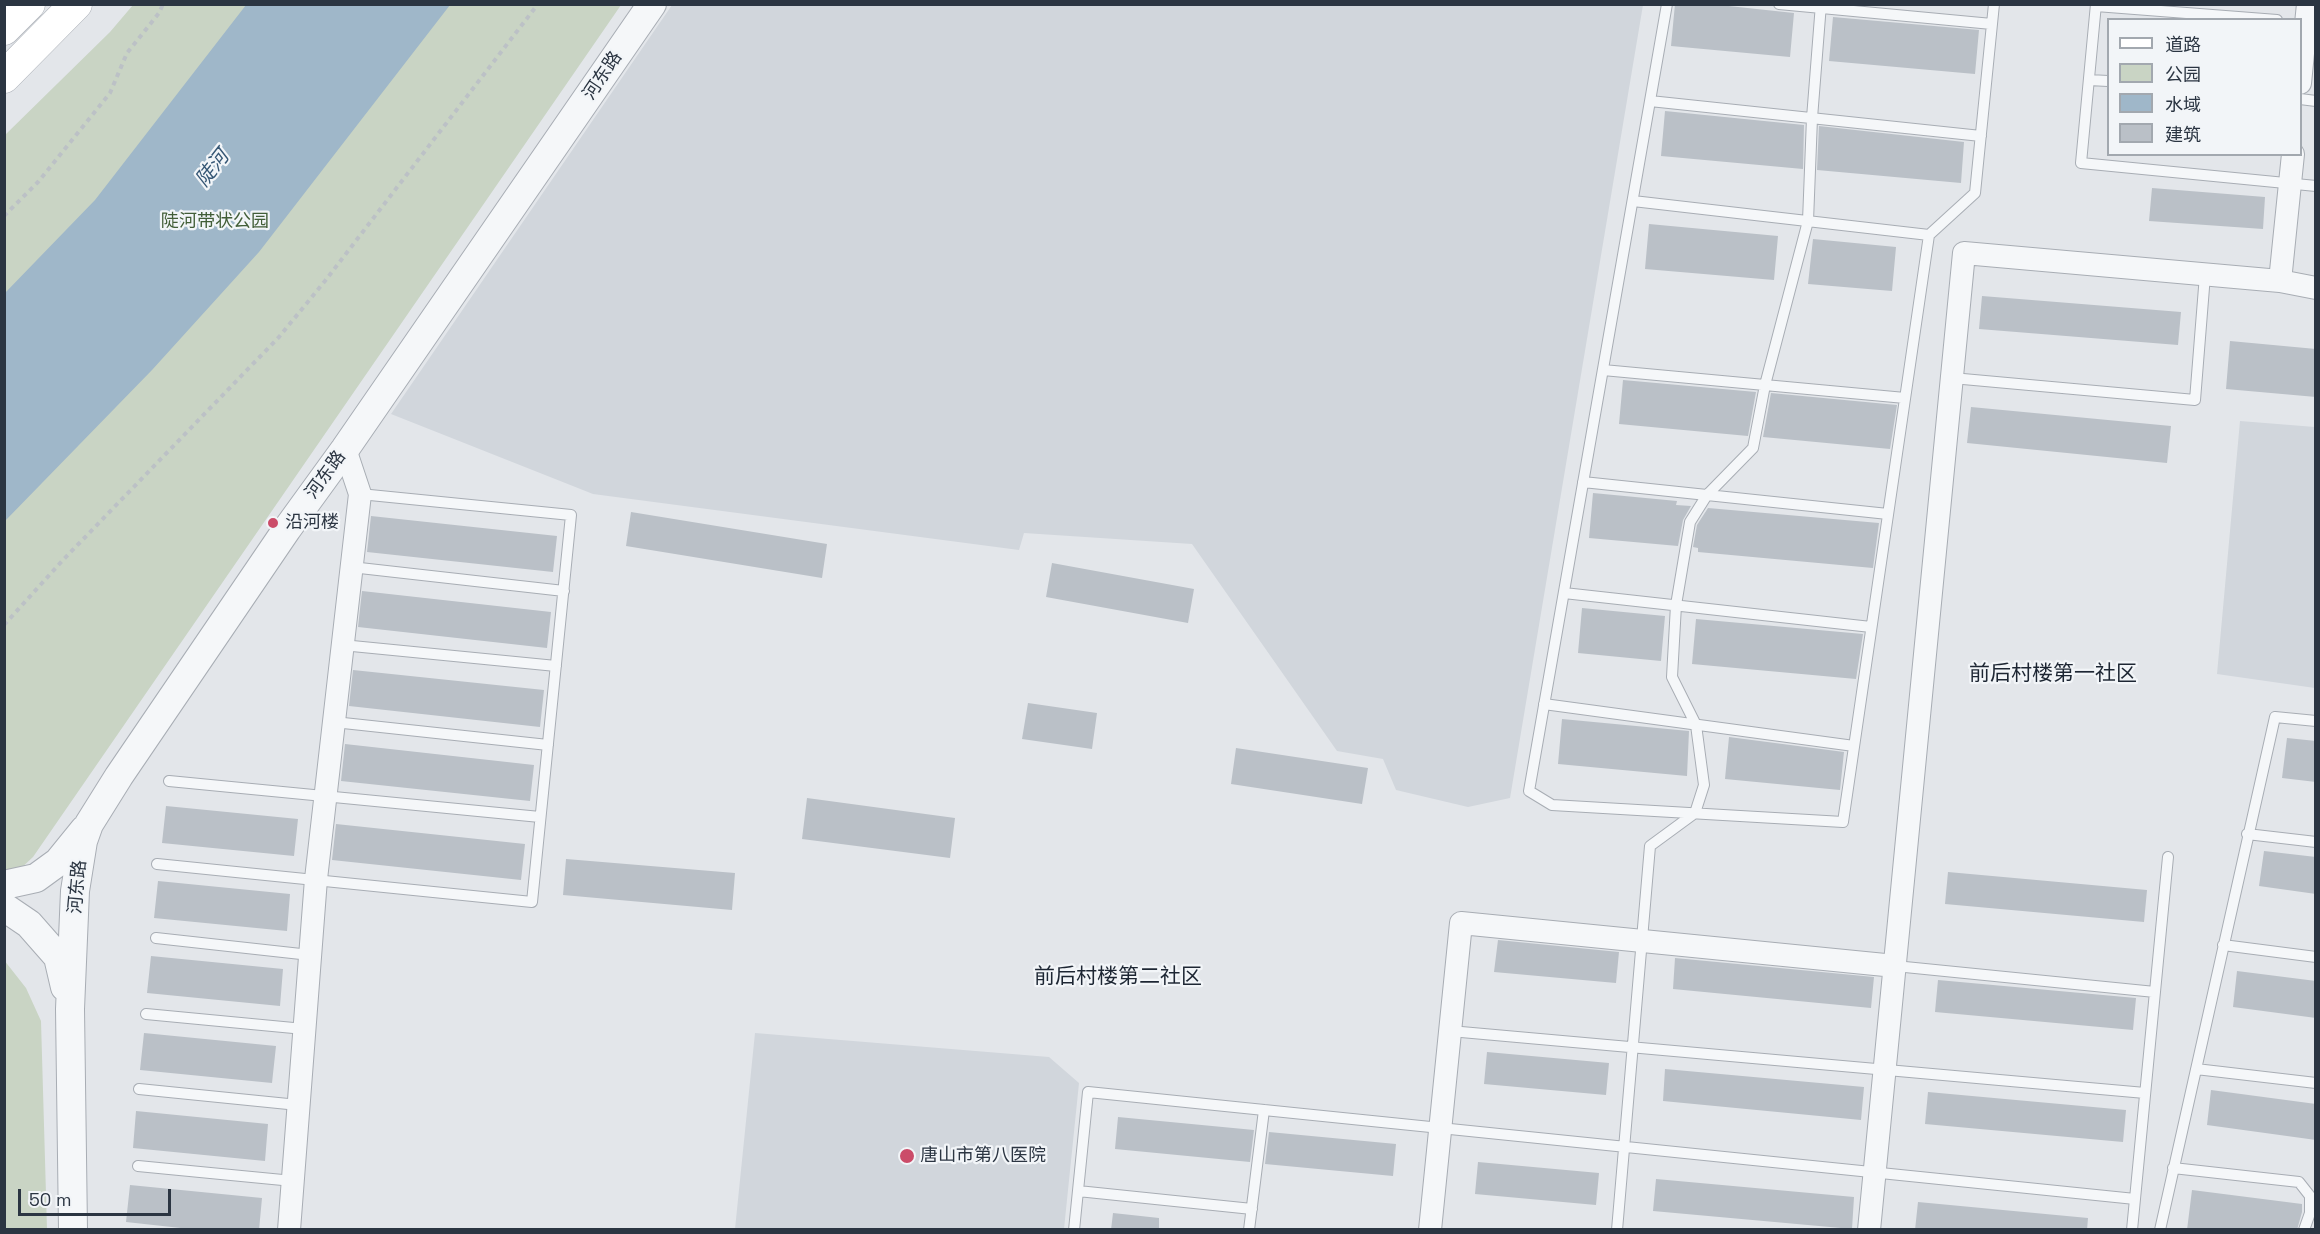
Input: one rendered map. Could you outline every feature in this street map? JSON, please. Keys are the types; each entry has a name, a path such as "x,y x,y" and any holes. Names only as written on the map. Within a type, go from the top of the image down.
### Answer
{"main road":[{"path":"4,29 29,4"},
{"path":"4,77 76,4"}],"street":[{"name":"河东路","path":"73,1230 70,1009 75,891 82,841 89,824 118,776 652,4"},
{"path":"2302,74 2308,18"},
{"path":"2280,281 2293,156"},
{"path":"1869,1230 1964,253 2280,281 2316,288"},
{"path":"289,1230 316,879 360,494 345,449"},
{"path":"4,885 36,878 58,862 89,824"},
{"name":"河东路","path":"4,907 29,924 58,957 70,1009"},
{"path":"1430,1230 1461,923 1895,966"}],"lane":[{"path":"1667,4 1528,791 1552,805 1843,822 1929,235 1975,193 1994,4"},
{"path":"1779,4 1820,6 1992,24"},
{"path":"2253,18 2096,5 2081,163 2316,186"},
{"path":"1617,1230 1650,846 1695,813 1704,785 1696,725 1672,677 1676,605 1690,522 1707,495 1753,448 1765,385 1808,221 1820,6"},
{"path":"2089,80 2107,81"},
{"path":"1650,101 1981,136"},
{"path":"1633,201 1929,235"},
{"path":"1952,378 2195,400 2205,275"},
{"path":"1603,370 1905,398"},
{"path":"1583,482 1888,514"},
{"path":"158,864 532,902 571,515 360,494"},
{"path":"351,567 564,591"},
{"path":"1564,593 1871,627"},
{"path":"342,645 556,666"},
{"path":"1544,704 1854,746"},
{"path":"2160,1230 2275,717 2316,721"},
{"path":"334,722 548,745"},
{"path":"168,781 540,817"},
{"path":"2247,834 2316,842"},
{"path":"2132,1230 2168,857"},
{"path":"156,938 310,955"},
{"path":"2223,945 2316,957"},
{"path":"1895,966 2155,992"},
{"path":"146,1014 304,1029"},
{"path":"1450,1031 2145,1093"},
{"path":"2196,1068 2316,1083"},
{"path":"139,1089 298,1105"},
{"path":"1074,1230 1088,1092 2135,1199"},
{"path":"1249,1230 1264,1110"},
{"path":"138,1166 292,1181"},
{"path":"2173,1168 2299,1182 2310,1196 2310,1213 2304,1230"},
{"path":"1078,1191 1252,1209"}],"path":[{"path":"4,216 38,182 110,93 127,53 159,13 163,4"},
{"path":"4,625 63,560 279,337 347,254 538,4"}],"shaded area":[{"path":"672,5 1643,5 1510,798 1468,807 1396,790 1383,759 1337,751 1192,544 1024,533 1019,550 593,494 391,414"},
{"path":"2240,421 2315,427 2315,688 2217,674"},
{"name":"唐山市第八医院","path":"755,1033 1049,1057 1079,1083 1064,1229 735,1229"}],"green space":[{"name":"陡河带状公园","path":"133,5 621,5 33,857 18,871 5,872 5,135 110,32"},
{"path":"4,960 26,988 41,1021 47,1229 5,1229"}],"water":[{"name":"陡河","path":"246,5 450,5 259,252 152,370 5,521 5,293 95,200"}],"building":[{"path":"1675,4 1710,4 1794,13 1790,57 1671,46"},
{"path":"1833,17 1979,30 1975,74 1829,61"},
{"path":"1665,111 1804,125 1803,169 1661,156"},
{"path":"1819,126 1964,142 1961,183 1817,170"},
{"path":"2152,188 2265,197 2263,229 2149,221"},
{"path":"1649,224 1778,236 1774,280 1645,269"},
{"path":"1813,239 1896,247 1892,291 1808,284"},
{"path":"1982,296 2181,312 2178,345 1979,329"},
{"path":"2230,341 2316,349 2316,397 2226,389"},
{"path":"1623,380 1756,392 1748,436 1619,424"},
{"path":"1771,393 1897,405 1890,449 1763,437"},
{"path":"1971,407 2171,426 2167,463 1967,443"},
{"path":"1593,493 1677,501 1676,505 1691,506 1683,520 1678,546 1589,538"},
{"path":"1708,508 1879,523 1873,568 1698,552 1698,548 1693,547 1697,525"},
{"path":"631,512 827,544 822,578 626,546"},
{"path":"371,516 557,536 553,572 367,552"},
{"path":"1052,563 1194,589 1188,623 1046,597"},
{"path":"362,591 551,612 547,648 358,627"},
{"path":"1582,608 1665,616 1661,661 1578,653"},
{"path":"1696,619 1863,634 1856,679 1692,664"},
{"path":"353,670 544,690 540,727 349,706"},
{"path":"1028,703 1097,713 1092,749 1022,739"},
{"path":"1562,719 1689,731 1687,776 1558,764"},
{"path":"1729,737 1844,752 1840,790 1725,779"},
{"path":"2287,738 2316,741 2316,782 2282,778"},
{"path":"345,744 534,765 530,801 341,781"},
{"path":"1236,748 1368,768 1362,804 1231,784"},
{"path":"807,798 955,818 950,858 802,839"},
{"path":"166,806 298,819 294,856 162,843"},
{"path":"336,824 525,844 521,880 332,860"},
{"path":"2264,851 2316,857 2316,894 2259,886"},
{"path":"566,859 735,873 732,910 563,895"},
{"path":"1948,872 2147,890 2144,922 1945,904"},
{"path":"158,881 290,894 287,931 154,918"},
{"path":"1498,940 1619,952 1616,983 1494,972"},
{"path":"151,956 283,969 280,1006 147,993"},
{"path":"1675,958 1874,977 1871,1008 1673,989"},
{"path":"2237,971 2316,981 2316,1018 2233,1007"},
{"path":"1938,980 2136,998 2133,1030 1935,1012"},
{"path":"144,1033 276,1046 272,1083 140,1070"},
{"path":"1487,1052 1609,1063 1606,1095 1484,1084"},
{"path":"1665,1069 1864,1087 1861,1120 1663,1101"},
{"path":"2211,1090 2316,1104 2316,1140 2207,1125"},
{"path":"1928,1092 2126,1110 2123,1142 1925,1124"},
{"path":"136,1111 268,1124 265,1161 133,1148"},
{"path":"1118,1117 1254,1130 1250,1162 1115,1149"},
{"path":"1269,1132 1396,1144 1393,1176 1265,1164"},
{"path":"1478,1162 1599,1173 1596,1205 1475,1194"},
{"path":"1656,1179 1854,1197 1852,1229 1653,1211"},
{"path":"130,1185 262,1198 259,1230 199,1230 126,1222"},
{"path":"2192,1190 2302,1204 2297,1230 2187,1230"},
{"path":"1918,1202 2088,1218 2087,1230 1915,1230"},
{"path":"1113,1213 1159,1218 1159,1230 1111,1230"}],"place":[{"name":"沿河楼","path":"273,523"},
{"name":"唐山市第八医院","path":"907,1156"}],"district":[{"name":"前后村楼第一社区","path":"2053,674"},
{"name":"前后村楼第二社区","path":"1118,977"}]}
